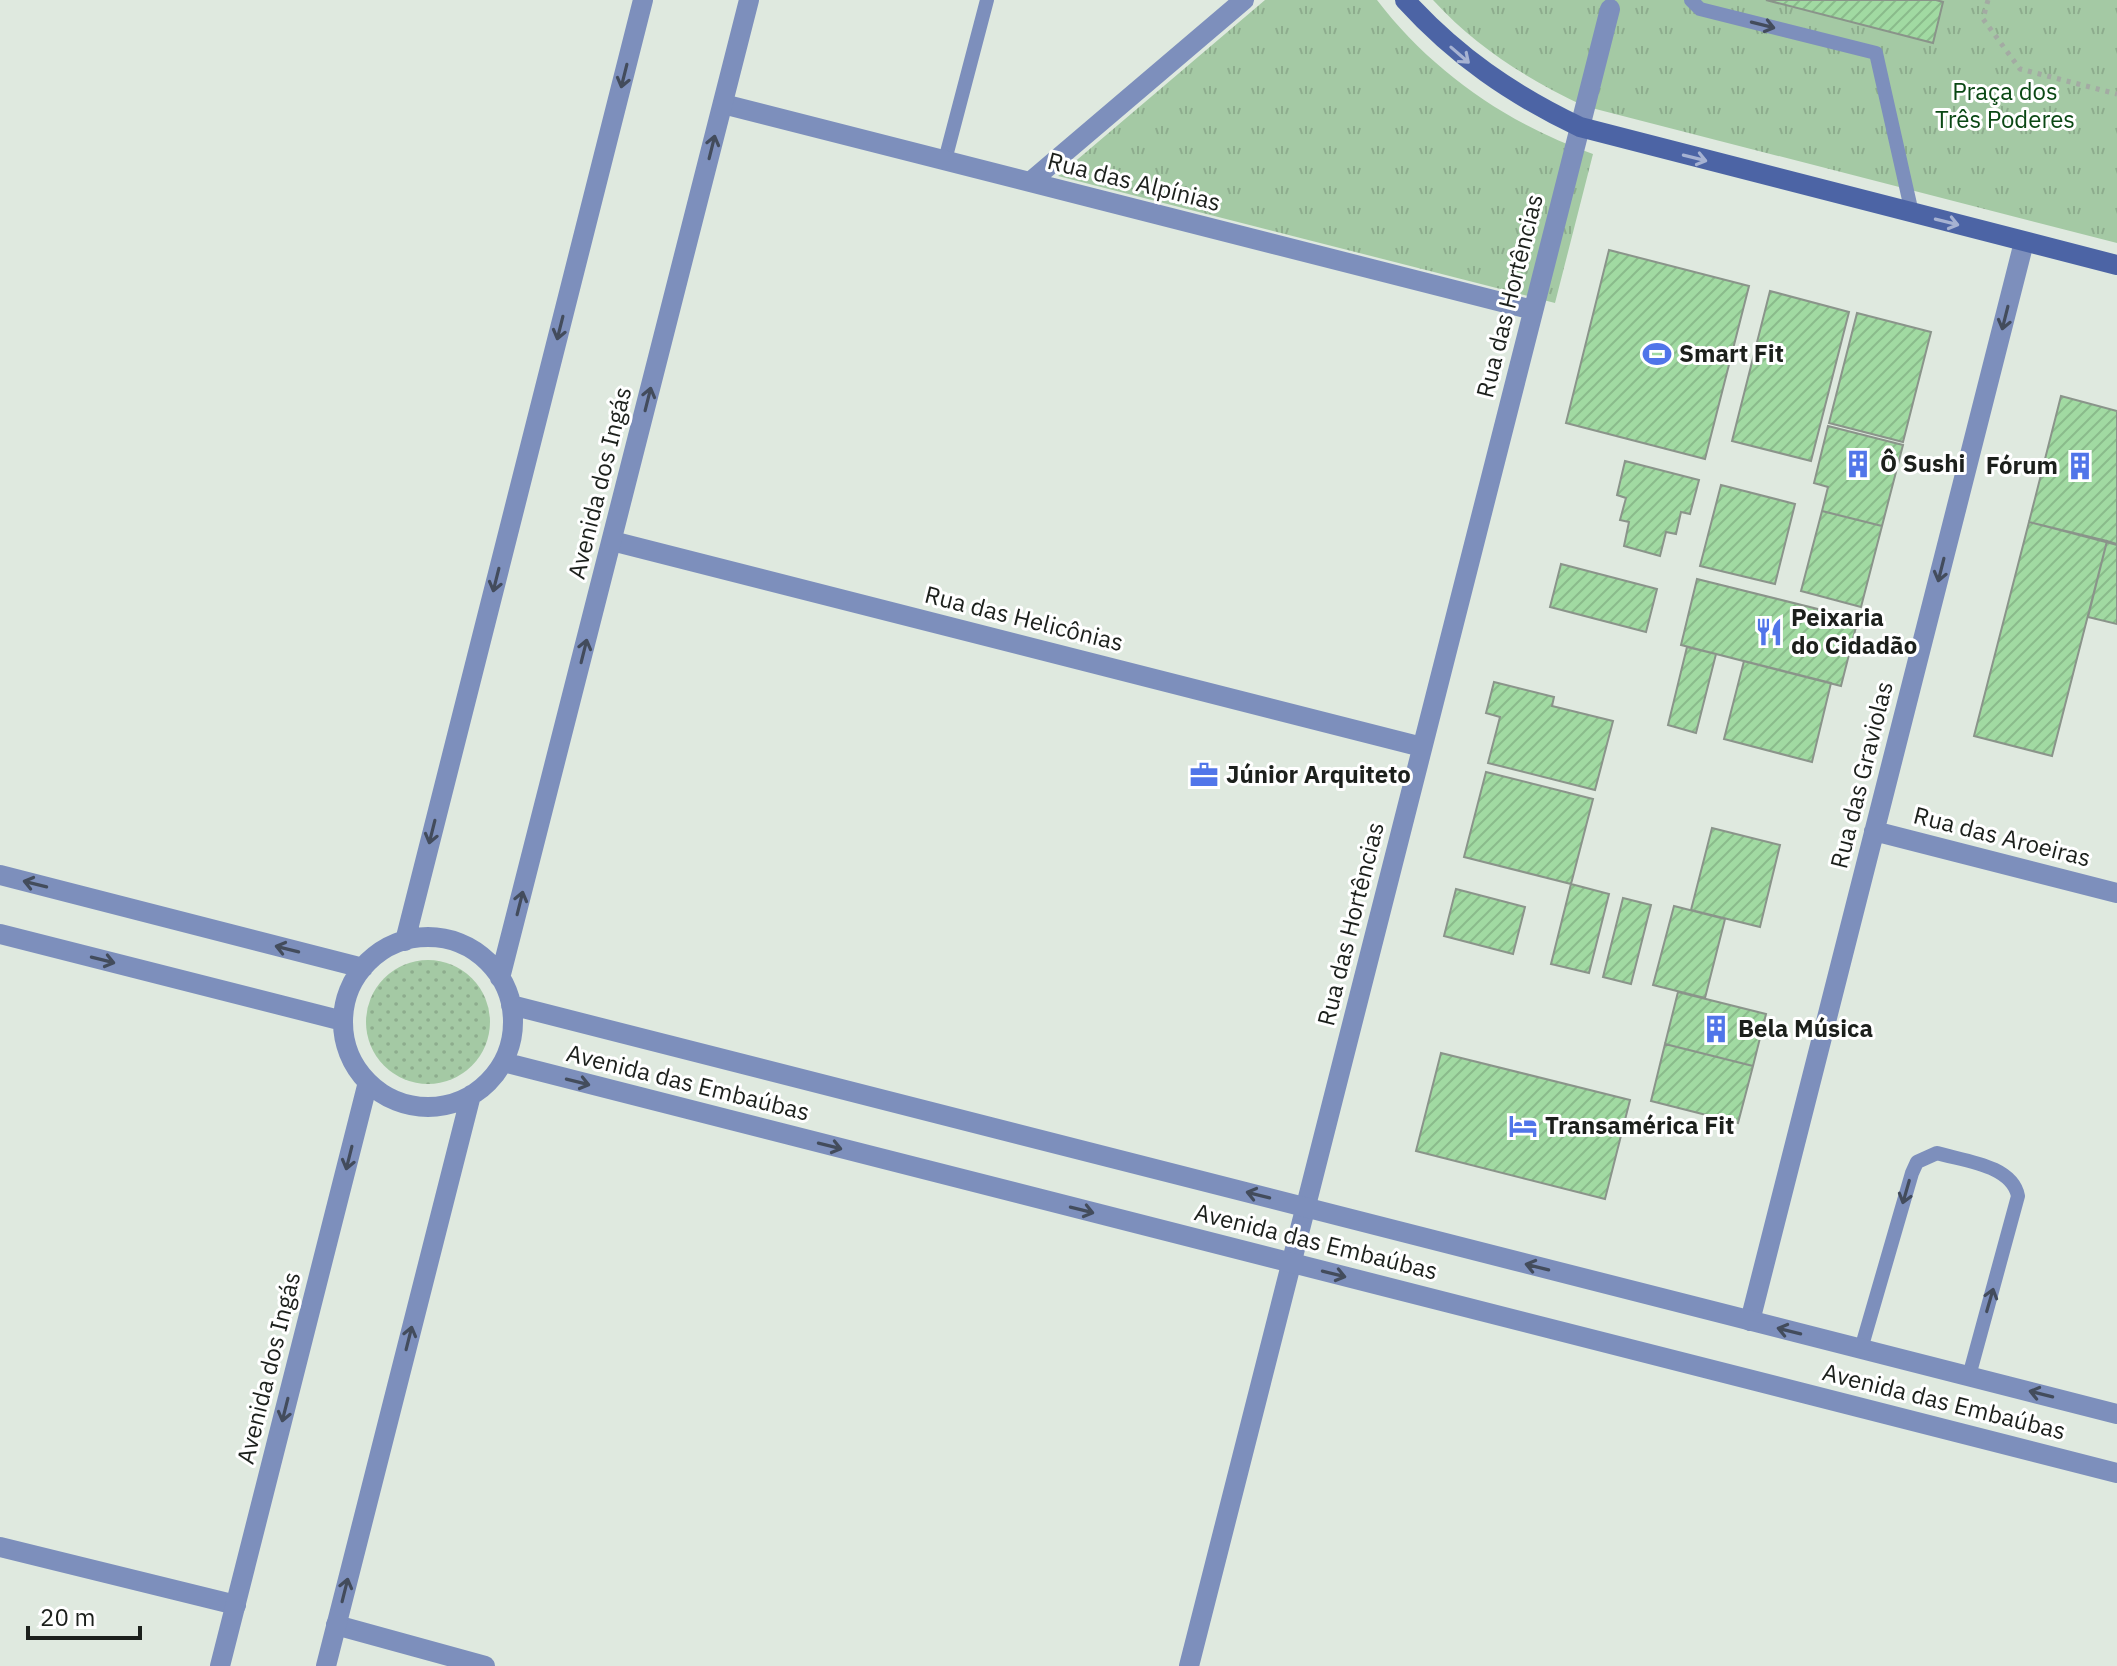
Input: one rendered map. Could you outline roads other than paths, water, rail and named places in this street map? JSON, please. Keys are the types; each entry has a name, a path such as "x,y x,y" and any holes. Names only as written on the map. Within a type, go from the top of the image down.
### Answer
{"main road":[{"path":"1405,0 1436,34 1479,71 1526,101 1580,127 2117,265"}],"street":[{"path":"405,941 643,0"},
{"name":"Avenida dos Ingás","path":"500,978 749,0"},
{"path":"1030,182 1244,0"},
{"name":"Rua das Hortências","path":"1189,1666 1610,9"},
{"name":"Rua das Alpínias","path":"723,104 1533,310"},
{"name":"Rua das Graviolas","path":"1750,1321 2024,242"},
{"name":"Rua das Helicônias","path":"612,541 1422,747"},
{"name":"Rua das Aroeiras","path":"1874,831 2117,893"},
{"path":"0,875 363,968"},
{"path":"0,934 343,1021"},
{"path":"423,937 465,945 482,957 500,978 511,1005 513,1032 503,1062 484,1087 444,1106 420,1107 397,1102 368,1082 349,1054 343,1021 351,986 363,968 381,952 405,941 423,937"},
{"name":"Avenida das Embaúbas","path":"511,1005 2117,1414"},
{"name":"Avenida das Embaúbas","path":"503,1062 2117,1473"},
{"name":"Avenida dos Ingás","path":"220,1666 368,1082"},
{"path":"326,1666 471,1095"},
{"path":"0,1547 236,1605"},
{"path":"336,1625 485,1666"}],"lane":[{"path":"945,160 987,0"},
{"path":"1691,0 1700,9 1876,53 1912,213"},
{"path":"1861,1349 1912,1173 1917,1162 1937,1153 2004,1174 2015,1183 2018,1196 1969,1376"}],"place":[{"name":"Smart Fit","path":"1657,354"},
{"name":"Ô Sushi","path":"1858,464"},
{"name":"Fórum","path":"2080,466"},
{"name":"Peixaria do Cidadão","path":"1769,632"},
{"name":"Júnior Arquiteto","path":"1204,775"},
{"name":"Bela Música","path":"1716,1029"},
{"name":"Transamérica Fit","path":"1523,1126"}],"park label":[{"name":"Praça dos Três Poderes","path":"2005,106"}]}
